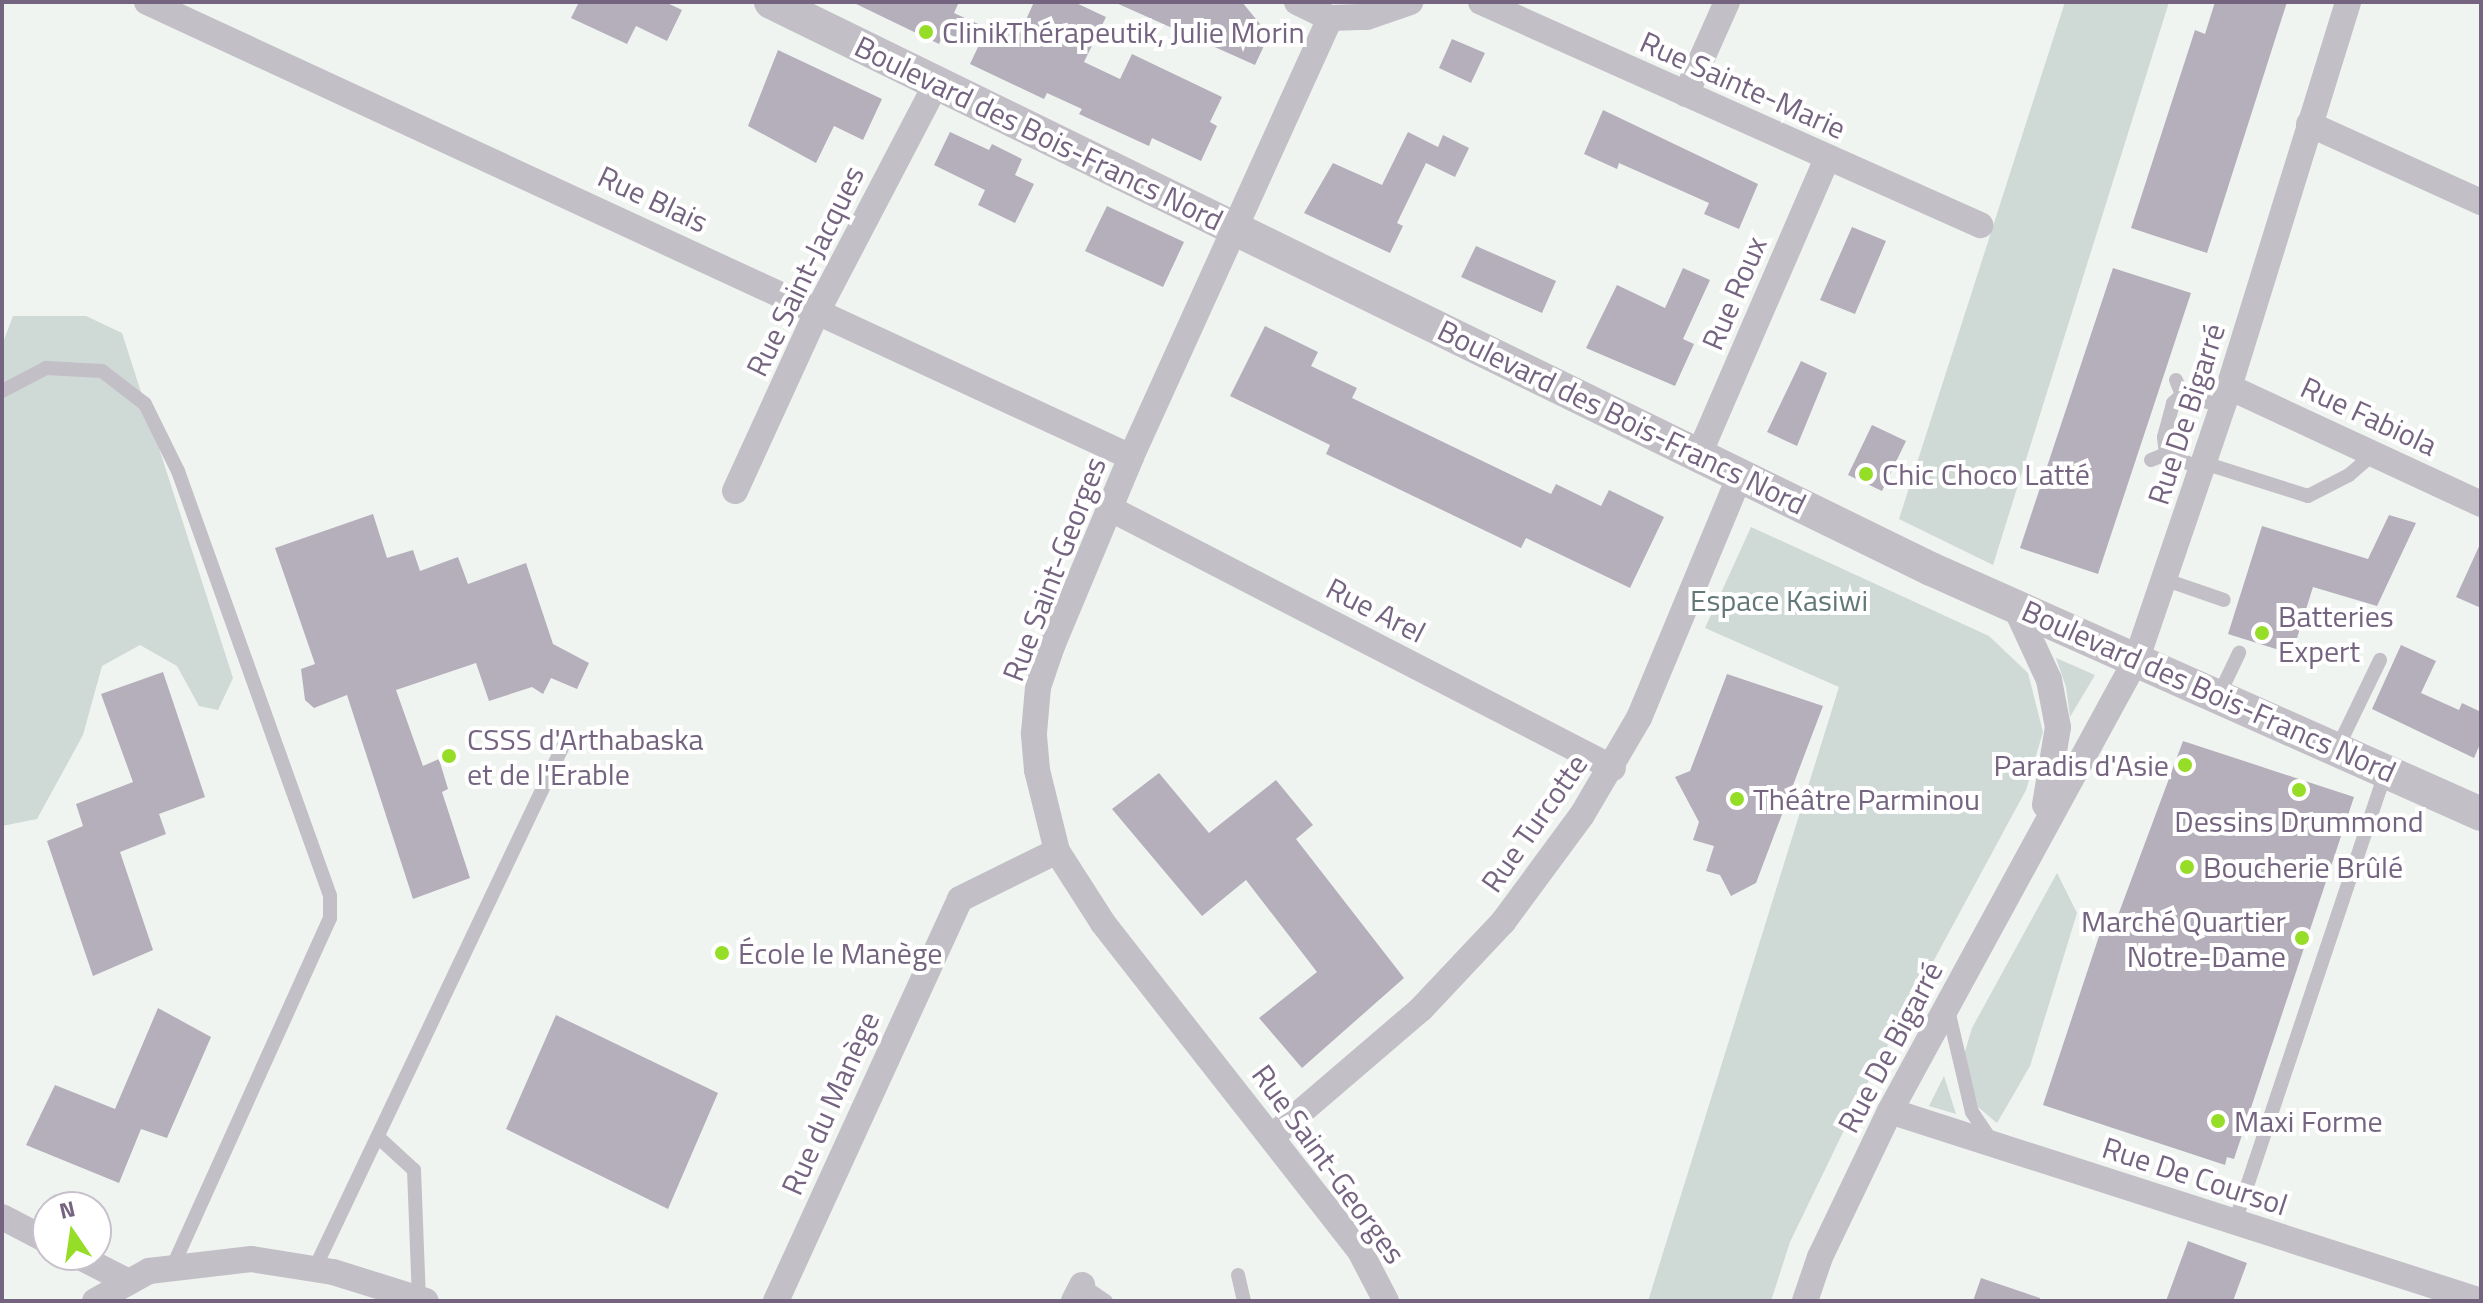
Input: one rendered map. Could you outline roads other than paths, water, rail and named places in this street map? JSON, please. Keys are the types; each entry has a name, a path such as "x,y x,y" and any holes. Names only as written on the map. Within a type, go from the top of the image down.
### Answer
{"street":[{"name":"Rue Blais","path":"147,2 195,12 1131,457"},
{"name":"Boulevard des Bois-Francs Nord","path":"771,2 1233,229 1700,452 1931,569 2013,602 2481,814"},
{"path":"1297,2 1330,18 1367,17 1410,2"},
{"name":"Rue Sainte-Marie","path":"1481,2 1980,225"},
{"path":"1686,94 1727,2"},
{"name":"Rue De Bigarré","path":"1805,1301 1826,1244 1890,1111 1948,1009 2040,827 2137,658 2226,396 2348,2"},
{"name":"Rue Saint-Georges","path":"1330,18 1131,457 1038,687 1037,770 1057,851 1103,923 1274,1135 1360,1251 1386,1301"},
{"name":"Rue Saint-Jacques","path":"735,491 818,310 937,82"},
{"path":"2309,124 2481,202"},
{"name":"Rue Roux","path":"1700,452 1827,158"},
{"name":"Rue Fabiola","path":"2226,396 2373,454 2481,504"},
{"name":"Rue Turcotte","path":"1274,1135 1411,1018 1503,922 1613,768 1657,677 1741,473"},
{"name":"Rue Arel","path":"1109,508 1613,768"},
{"name":"Rue De Bigarré","path":"2013,602 2049,680 2058,727 2040,827"},
{"name":"Rue du Manège","path":"776,1301 960,899 1057,851"},
{"name":"Rue De Coursol","path":"1890,1111 2481,1301"},
{"path":"2,1217 32,1233"},
{"path":"95,1301 125,1280 174,1264 251,1259 314,1270 422,1300"},
{"path":"107,1271 125,1280"}],"lane":[{"path":"2,391 46,368 102,371 145,404 178,471 330,896 330,918 174,1264"},
{"path":"2176,380 2182,395"},
{"path":"2182,395 2226,396"},
{"path":"2166,454 2164,437 2170,414 2182,395"},
{"path":"2151,460 2166,454 2308,496 2349,475 2373,454"},
{"path":"2166,580 2224,600"},
{"path":"2219,695 2239,653"},
{"path":"2337,749 2380,660"},
{"path":"314,1270 562,748"},
{"path":"2235,1222 2386,771"},
{"path":"1948,1009 1972,1112 1994,1144"},
{"path":"378,1137 414,1170 422,1300"},
{"path":"1238,1275 1244,1301"},
{"path":"1078,1293 1106,1301"}],"place":[{"name":"ClinikThérapeutik, Julie Morin","path":"926,32"},
{"name":"Chic Choco Latté","path":"1866,474"},
{"name":"Batteries Expert","path":"2262,633"},
{"name":"CSSS d'Arthabaska et de l'Erable","path":"449,756"},
{"name":"Paradis d'Asie","path":"2185,765"},
{"name":"Dessins Drummond","path":"2299,790"},
{"name":"Théâtre Parminou","path":"1737,799"},
{"name":"Boucherie Brûlé","path":"2187,867"},
{"name":"Marché Quartier Notre-Dame","path":"2302,938"},
{"name":"École le Manège","path":"722,953"},
{"name":"Maxi Forme","path":"2218,1121"}],"park label":[{"name":"Espace Kasiwi","path":"1779,600"}]}
